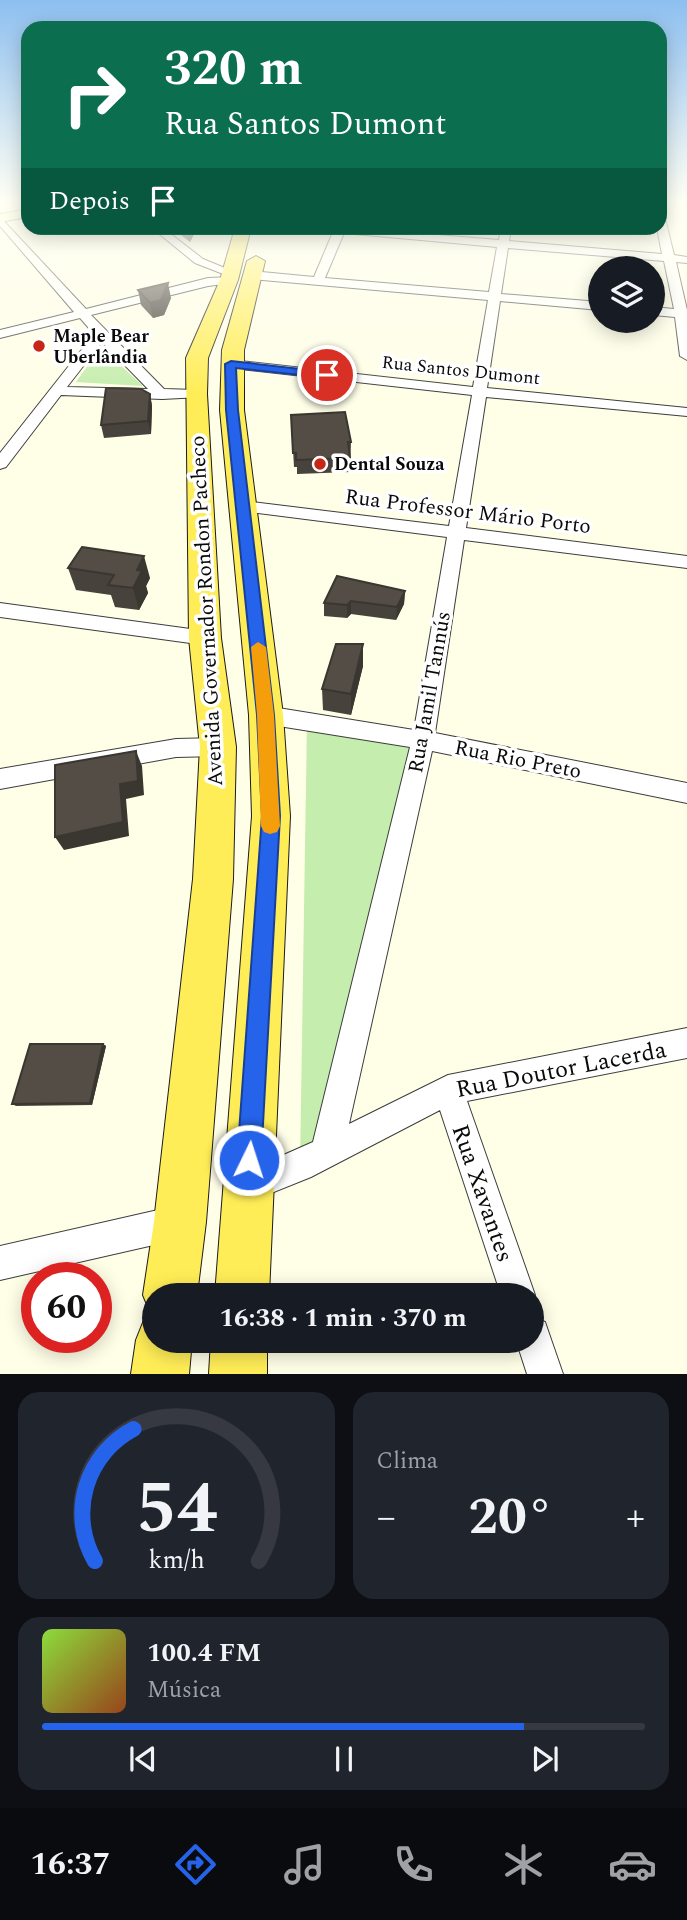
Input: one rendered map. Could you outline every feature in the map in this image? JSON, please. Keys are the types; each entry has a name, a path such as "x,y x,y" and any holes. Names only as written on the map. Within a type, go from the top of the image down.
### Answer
{"main road":[{"name":"Avenida Governador Rondon Pacheco","path":"238,266 231,364 232,410 265,715 271,816 243,1283"},
{"name":"Avenida Governador Rondon Pacheco","path":"172,1283 180,1222 213,879 218,747 179,394 243,266"},
{"path":"160,1374 162,1353"},
{"path":"238,1374 239,1353"}],"street":[{"path":"41,266 101,334 179,394"},
{"path":"212,266 237,276"},
{"path":"318,281 324,266"},
{"name":"Rua Jamil Tannús","path":"327,1151 423,740 500,266"},
{"path":"671,266 684,314 687,356"},
{"path":"0,334 237,276 588,305"},
{"path":"665,312 684,314"},
{"path":"0,464 101,334"},
{"name":"Rua Santos Dumont","path":"231,364 479,393 687,412"},
{"path":"58,391 179,394"},
{"name":"Rua Professor Mário Porto","path":"243,506 687,562"},
{"path":"0,610 205,638"},
{"name":"Rua Rio Preto","path":"265,715 423,740 687,793"},
{"path":"0,779 176,748 218,747"},
{"name":"Rua Doutor Lacerda","path":"247,1186 300,1166 448,1090 687,1043"},
{"name":"Rua Xavantes","path":"448,1090 514,1283"},
{"path":"0,1263 180,1222"},
{"path":"538,1353 545,1374"}],"green space":[{"path":"101,347 143,386 76,382"},
{"path":"307,721 422,740 327,1151 300,1166"}],"building":[{"path":"168,283 161,300 150,303 138,290"},
{"path":"106,388 141,389 150,394 148,421 101,425"},
{"path":"345,412 351,442 348,442 350,458 296,460 296,453 293,453 291,415"},
{"path":"82,547 144,556 137,570 142,571 133,588 108,585 114,575 68,568"},
{"path":"337,576 405,591 397,607 351,601 347,605 324,603"},
{"path":"336,644 363,644 351,694 322,689"},
{"path":"136,751 138,781 120,784 123,822 55,837 55,765"},
{"path":"30,1044 103,1044 90,1103 12,1104"}],"slow traffic":[{"path":"258,647 265,715 270,826"}],"place":[{"name":"Maple Bear Uberlândia","path":"39,346"},
{"name":"Dental Souza","path":"320,464"}],"route":[{"path":"249,1160 271,816 265,715 232,410 231,364 327,375"}]}
